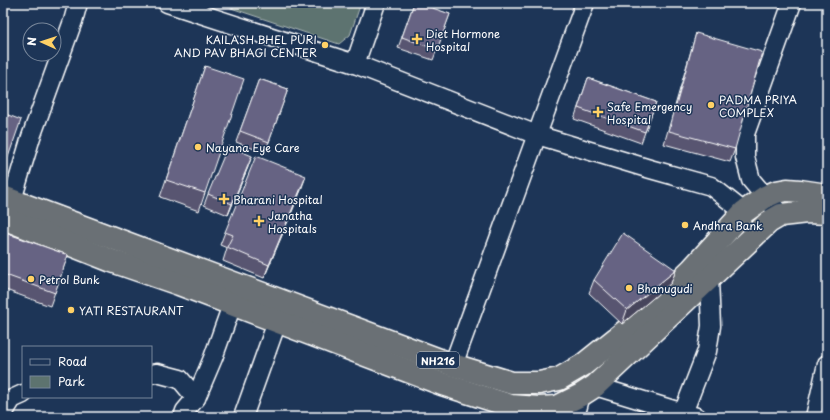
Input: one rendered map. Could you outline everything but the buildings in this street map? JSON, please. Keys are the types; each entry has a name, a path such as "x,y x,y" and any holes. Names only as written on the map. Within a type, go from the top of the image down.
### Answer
{"highway":[{"name":"NH216","path":"6,208 453,365 512,383 539,383 559,380 583,365 638,321 692,269 744,212 765,197 776,192 787,190 827,195"},
{"name":"NH216","path":"6,208 112,261 179,284 442,384 511,406 539,408 562,414 769,222 781,215 807,212 827,213"}],"street":[{"path":"6,208 73,21 78,3"},
{"path":"167,3 355,64 537,135 650,170 711,186 744,212"},
{"path":"355,64 376,3"},
{"path":"453,365 585,3"},
{"path":"781,215 751,180 745,157 745,134 792,3"},
{"path":"588,390 690,415 707,351 711,326 709,279"},
{"path":"183,417 185,411 196,398 213,358 232,305"},
{"path":"243,417 277,322"},
{"path":"815,417 827,364"},
{"path":"152,374 157,373 180,379 196,398"},
{"path":"559,380 562,414"},
{"path":"3,416 12,399 22,394"}],"green space":[{"path":"216,3 361,3 350,35 339,44"}],"place":[{"name":"Diet Hormone Hospital","path":"417,39"},
{"name":"KAILASH BHEL PURI AND PAV BHAGI CENTER","path":"325,45"},
{"name":"PADMA PRIYA COMPLEX","path":"711,105"},
{"name":"Safe Emergency Hospital","path":"598,112"},
{"name":"Nayana Eye Care","path":"198,147"},
{"name":"Bharani Hospital","path":"224,199"},
{"name":"Janatha Hospitals","path":"259,221"},
{"name":"Andhra Bank","path":"685,225"},
{"name":"Petrol Bunk","path":"31,279"},
{"name":"Bhanugudi","path":"629,288"},
{"name":"YATI RESTAURANT","path":"71,310"}]}
